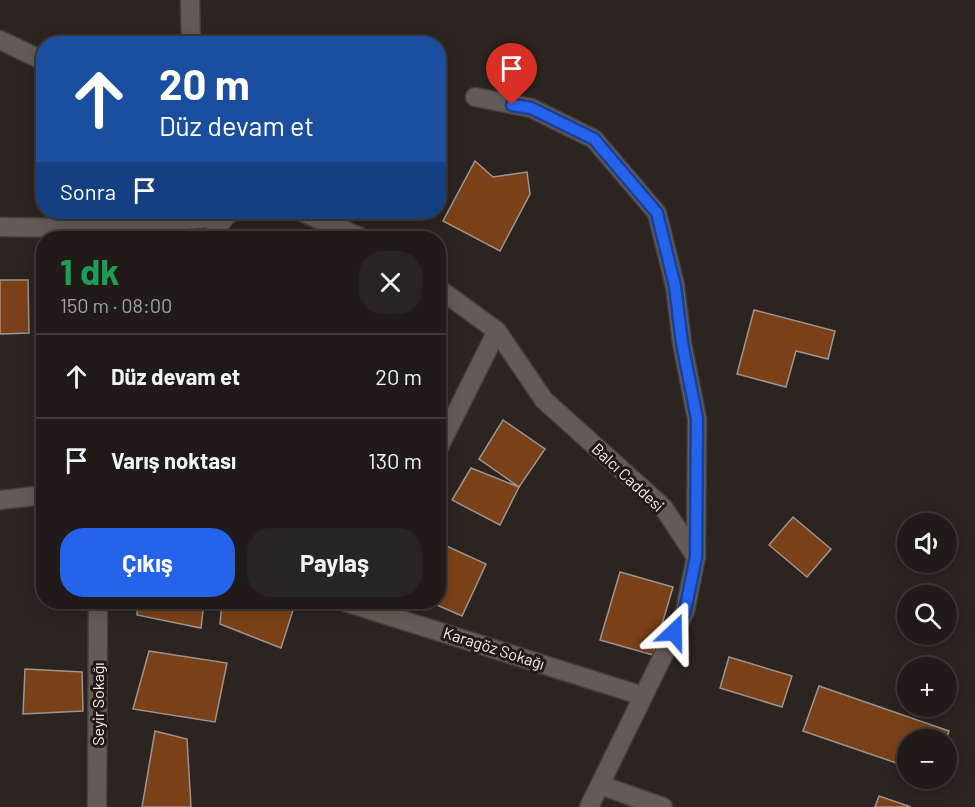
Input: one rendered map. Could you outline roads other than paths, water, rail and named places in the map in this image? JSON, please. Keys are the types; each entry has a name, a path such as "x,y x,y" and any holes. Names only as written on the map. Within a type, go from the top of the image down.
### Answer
{"street":[{"path":"190,0 191,36"},
{"path":"0,40 36,57"},
{"path":"475,97 531,108 594,139 657,213 675,286 682,343 697,419 696,557 685,611 589,807"},
{"path":"0,227 78,228 175,219"},
{"path":"318,219 346,231"},
{"name":"Balcı Caddesi","path":"446,294 497,331 544,400 663,507 696,557"},
{"path":"446,432 497,331"},
{"path":"0,500 36,496"},
{"name":"Seyir Sokağı","path":"98,609 98,807"},
{"name":"Karagöz Sokağı","path":"374,609 642,696"},
{"path":"600,785 663,807"}]}
